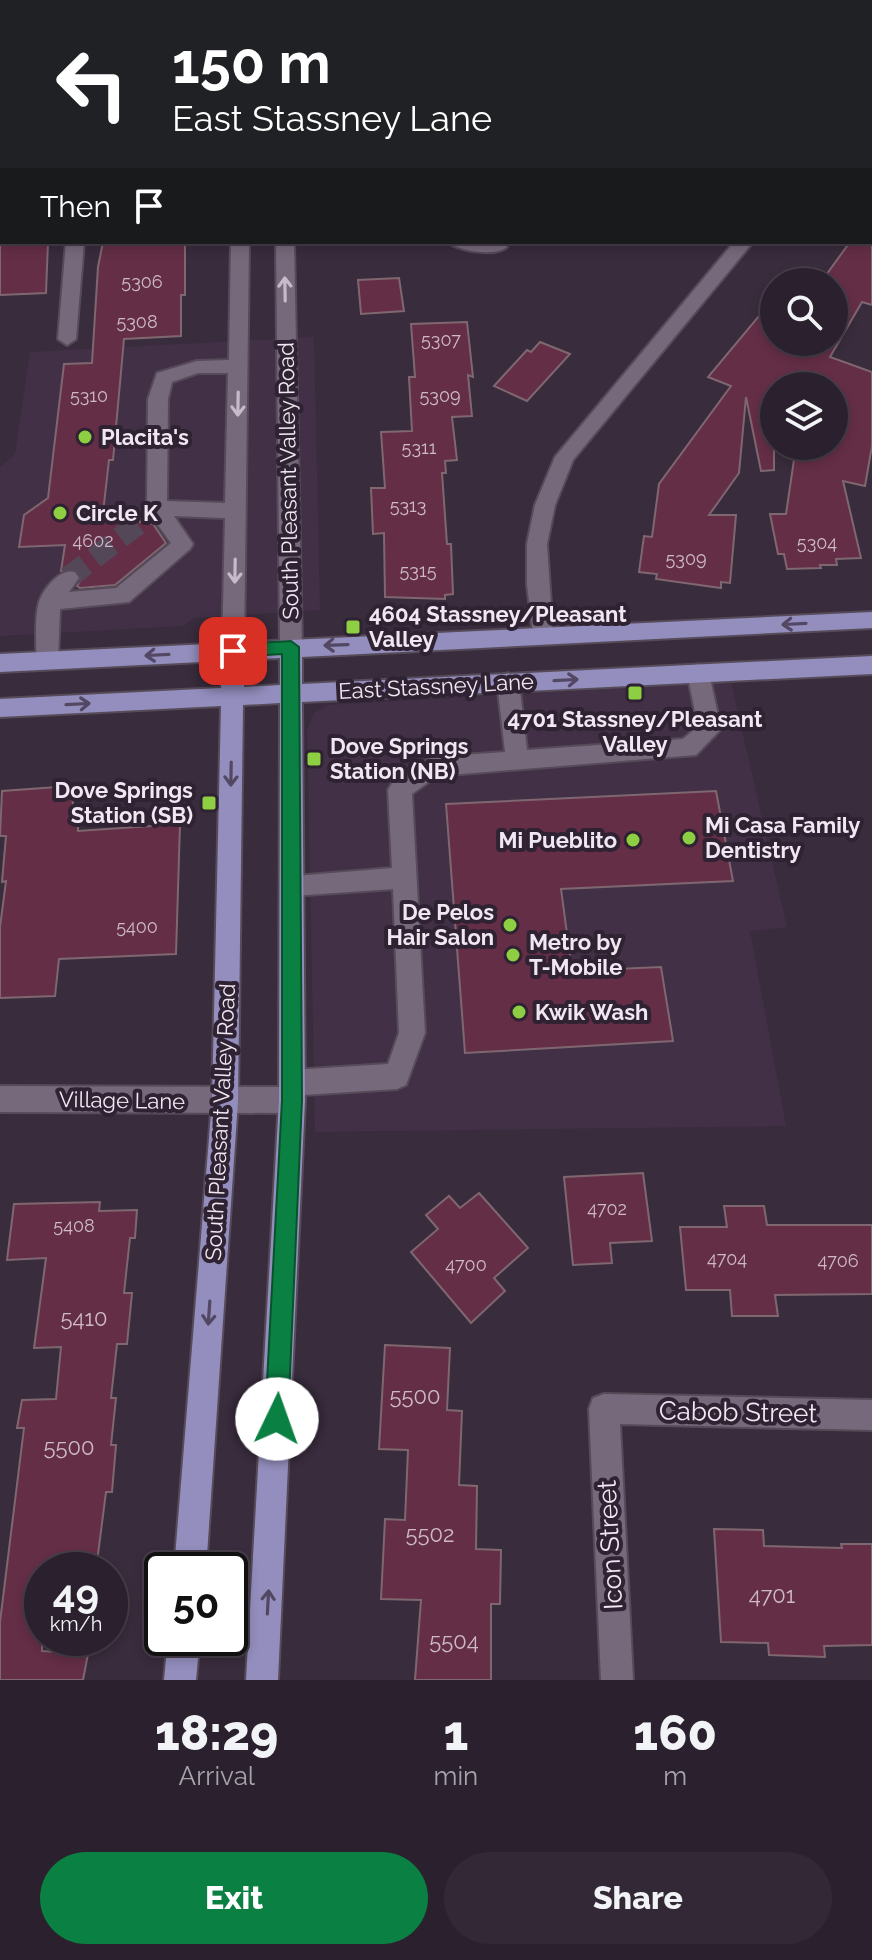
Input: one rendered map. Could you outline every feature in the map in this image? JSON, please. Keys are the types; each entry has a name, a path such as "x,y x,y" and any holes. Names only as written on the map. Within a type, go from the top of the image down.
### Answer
{"main road":[{"name":"East Stassney Lane","path":"0,663 872,620"},
{"name":"South Pleasant Valley Road","path":"262,1680 268,1612 292,1091 291,647"},
{"name":"South Pleasant Valley Road","path":"191,1552 225,1101 233,651"},
{"name":"East Stassney Lane","path":"0,708 872,665"},
{"path":"180,1680 182,1656"}],"street":[{"path":"67,339 75,244"},
{"name":"South Pleasant Valley Road","path":"233,651 240,244"},
{"name":"South Pleasant Valley Road","path":"285,244 291,647"},
{"path":"473,244 498,247"},
{"path":"542,635 534,559 538,524 547,493 565,457 742,244"},
{"path":"50,602 121,596 183,544 152,513 158,399 164,378 197,367 238,366"},
{"path":"152,513 236,511"},
{"path":"47,660 50,602 68,578"},
{"path":"292,885 405,878 400,790 432,767 688,748 710,729 698,673"},
{"path":"508,682 517,760"},
{"name":"Village Lane","path":"0,1099 225,1101 397,1076 412,1033 405,878"},
{"name":"Cabob Street","path":"604,1409 872,1415"},
{"name":"Icon Street","path":"604,1409 617,1680"}],"shaded area":[{"path":"314,337 320,610 194,618 183,626 0,636 0,467 15,454 30,352"},
{"path":"731,682 787,927 750,931 786,1126 315,1132 307,729 314,713 328,705"}],"building":[{"path":"0,244 48,244 46,293 0,295"},
{"path":"103,244 185,244 181,336 124,339 113,460 109,460 103,513 138,512 140,522 153,524 166,543 115,585 80,588 77,586 82,578 78,570 61,571 65,545 19,547 24,515 48,498 64,364 92,363 98,267"},
{"path":"849,244 872,244 872,305 862,302 848,326 848,268 831,268"},
{"path":"399,278 404,311 361,314 358,280"},
{"path":"760,315 760,356 831,356 872,372 872,446 865,486 843,481 861,558 836,559 837,565 820,565 821,568 787,569 784,554 778,554 770,514 786,514 794,460 848,460 848,372 760,372 760,460 774,460 774,470 761,471 746,397 739,473 709,515 736,515 730,583 721,582 721,588 656,579 657,574 639,572 644,536 652,537 659,484 731,386 708,377"},
{"path":"467,322 473,377 468,375 472,416 452,417 457,460 445,461 446,473 442,473 447,544 451,544 453,594 445,595 445,599 385,597 384,533 373,534 371,488 385,488 381,432 412,431 409,377 415,377 411,324"},
{"path":"540,342 570,354 527,401 494,386 527,350 531,352"},
{"path":"71,786 74,814 78,814 78,831 180,824 176,954 59,959 55,996 0,998 0,927 6,881 2,882 6,836 0,836 2,791"},
{"path":"716,791 733,881 561,889 572,971 661,967 673,1041 465,1053 446,804"},
{"path":"643,1173 652,1241 610,1243 612,1263 573,1265 564,1177"},
{"path":"479,1193 528,1248 494,1278 505,1291 471,1323 411,1252 438,1229 426,1215 449,1196 460,1208"},
{"path":"100,1202 99,1211 137,1210 135,1238 130,1238 124,1293 132,1293 127,1344 117,1344 111,1398 116,1398 111,1445 116,1445 112,1492 106,1492 98,1552 24,1552 24,1656 88,1656 83,1680 0,1680 0,1622 24,1428 17,1428 22,1400 56,1399 61,1347 34,1348 46,1258 7,1260 14,1204"},
{"path":"724,1206 764,1206 767,1225 872,1225 872,1294 775,1295 778,1316 732,1316 730,1290 686,1290 680,1227 727,1227"},
{"path":"385,1345 450,1348 447,1410 462,1411 459,1485 477,1486 476,1549 501,1550 500,1604 491,1604 491,1680 415,1680 421,1600 381,1599 385,1519 405,1520 408,1450 379,1449"},
{"path":"714,1529 763,1530 764,1546 842,1548 841,1544 872,1544 872,1645 824,1646 825,1657 769,1655 768,1643 721,1642"}],"tunnel":[{"path":"68,578 147,517"}],"place":[{"name":"Placita's","path":"85,437"},
{"name":"Circle K","path":"60,513"},
{"name":"4604 Stassney/Pleasant Valley","path":"353,627"},
{"name":"4701 Stassney/Pleasant Valley","path":"635,693"},
{"name":"Dove Springs Station (NB)","path":"314,759"},
{"name":"Dove Springs Station (SB)","path":"209,803"},
{"name":"Mi Casa Family Dentistry","path":"689,838"},
{"name":"Mi Pueblito","path":"633,840"},
{"name":"De Pelos Hair Salon","path":"510,925"},
{"name":"Metro by T-Mobile","path":"513,955"},
{"name":"Kwik Wash","path":"519,1012"}],"route":[{"path":"233,651 291,647 292,1100 277,1419"}]}
